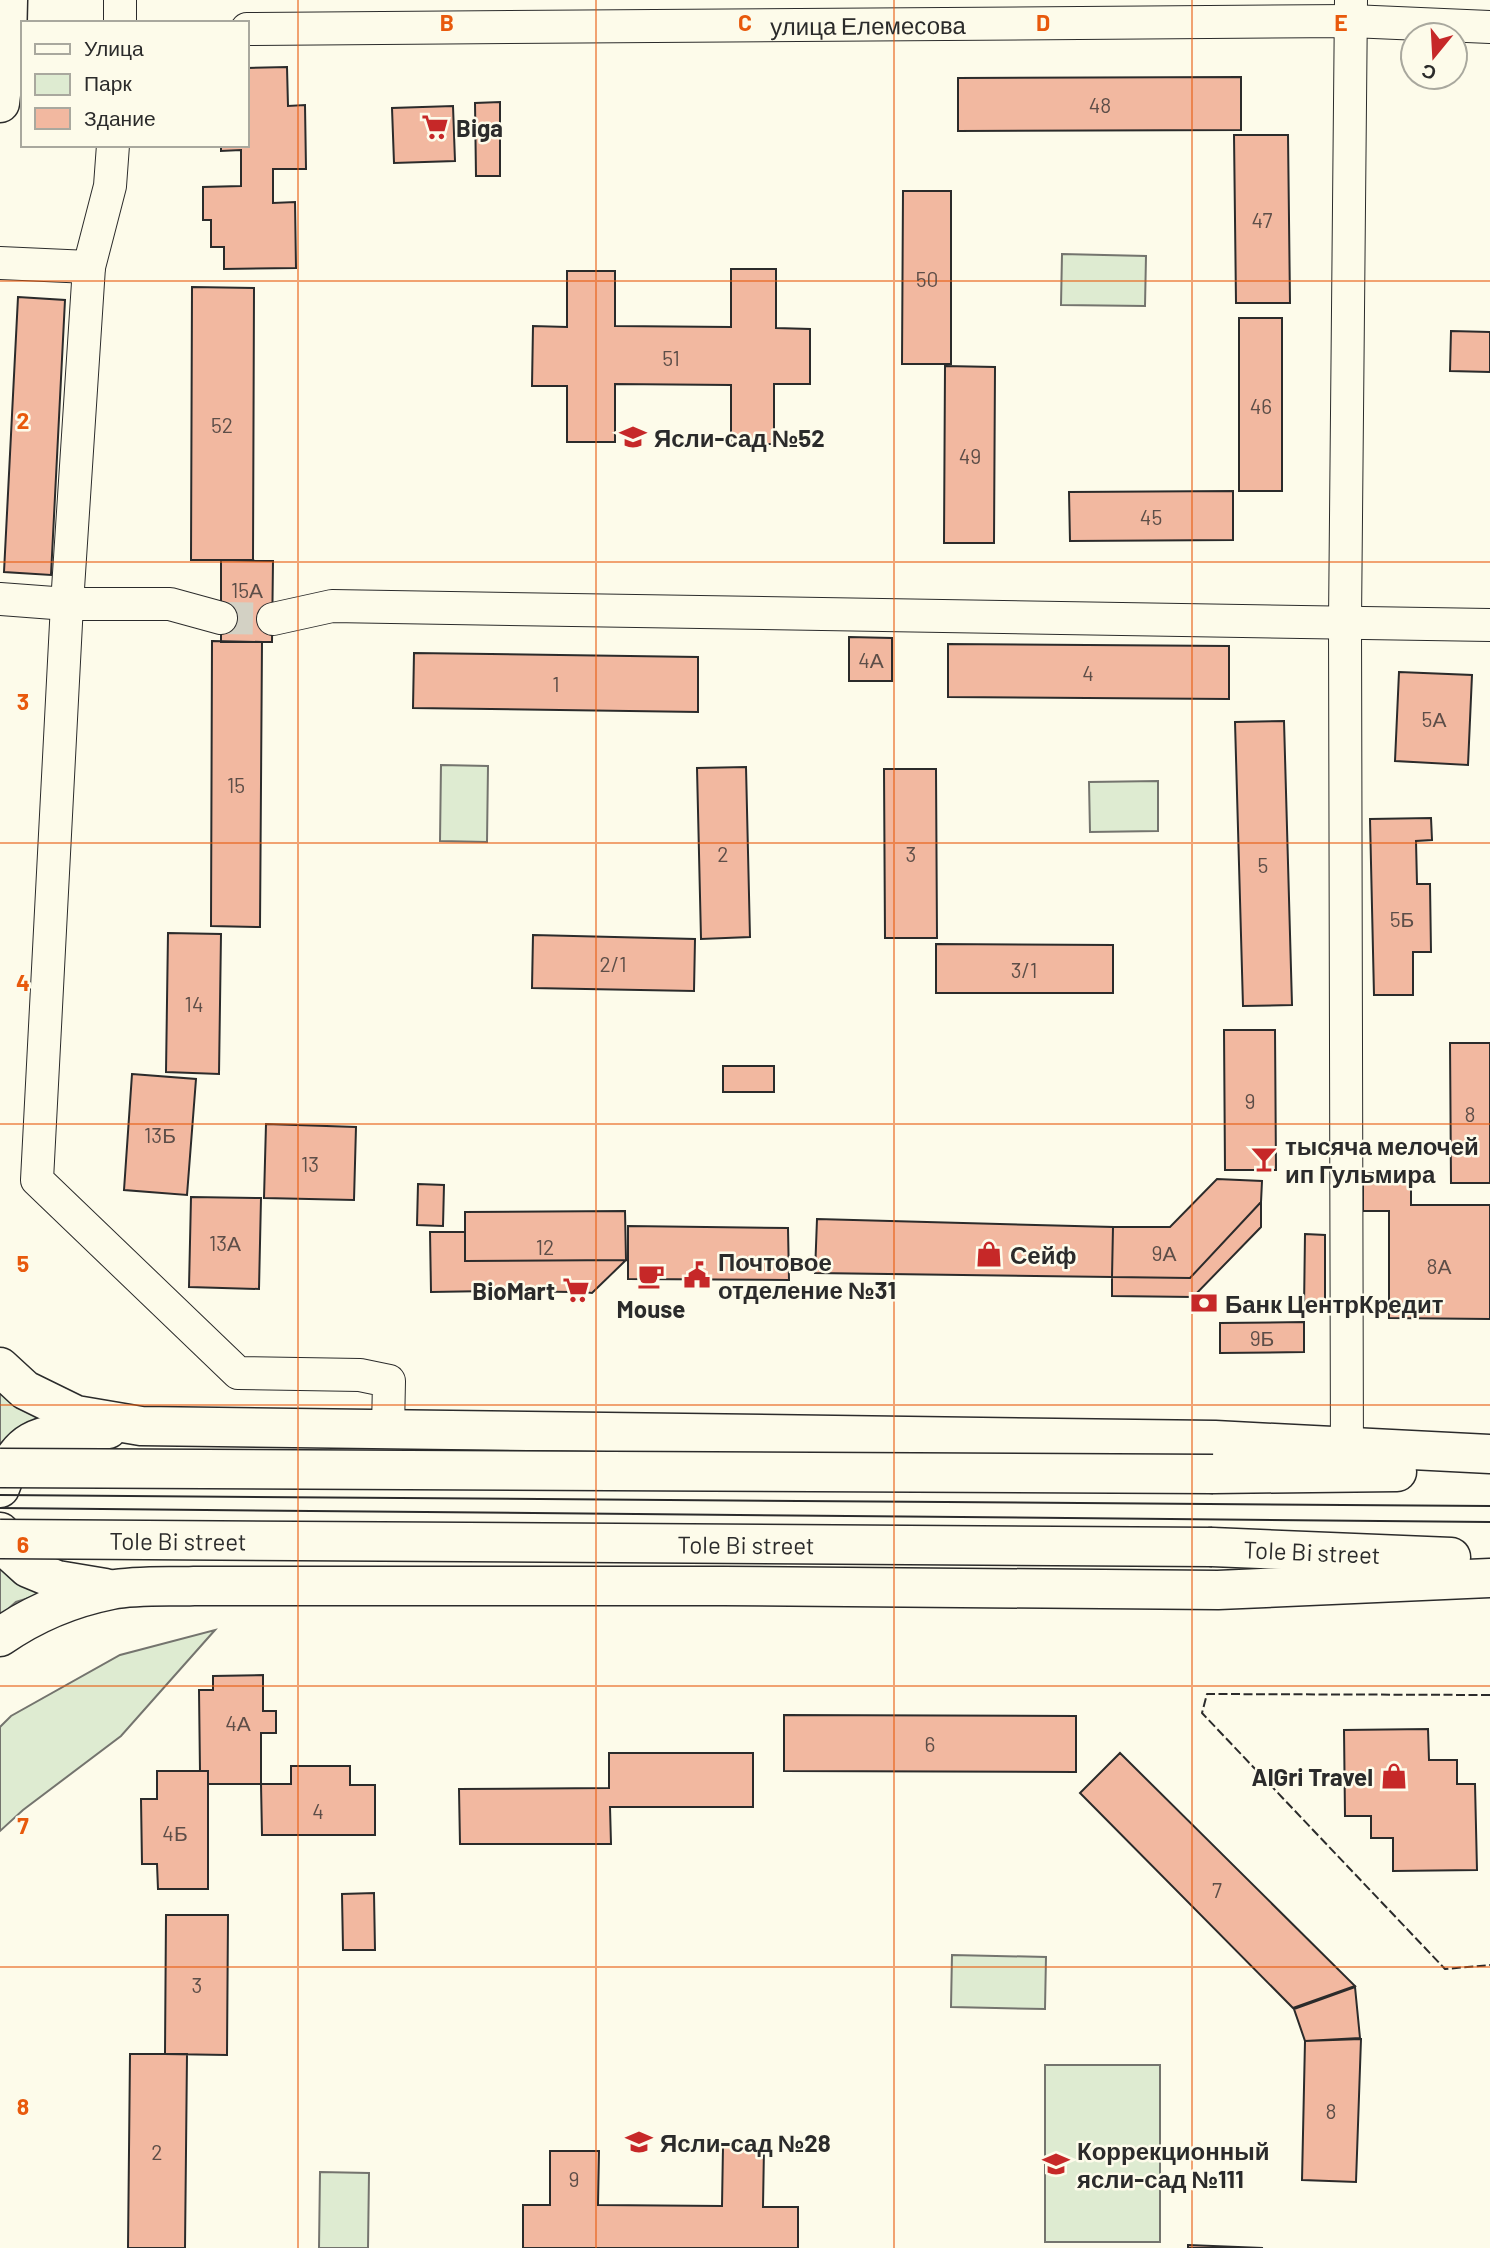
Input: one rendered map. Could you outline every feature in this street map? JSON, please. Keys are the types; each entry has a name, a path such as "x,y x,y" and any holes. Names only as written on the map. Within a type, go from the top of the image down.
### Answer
{"main road":[{"path":"0,103 7,42 8,0"},
{"path":"0,1367 25,1390 76,1415 141,1426"},
{"path":"0,1488 9,1465 30,1442 57,1434 141,1426 1215,1440 1347,1459 1490,1471"},
{"path":"0,1468 1213,1474 1347,1459 1490,1454"},
{"path":"0,1532 6,1548 28,1568 57,1580 113,1589 194,1586 723,1586 1219,1590 1490,1578"},
{"name":"Tole Bi street","path":"0,1539 1212,1547 1490,1559"},
{"path":"0,1637 18,1625 63,1604 113,1589"}],"street":[{"path":"120,0 120,21"},
{"path":"1347,1459 1345,621 1351,10"},
{"name":"улица Елемесова","path":"248,29 1351,10 1490,27"},
{"path":"113,147 110,186 89,267 67,604 37,1180 238,1373 360,1375 389,1381 388,1429"},
{"path":"0,263 89,267"},
{"path":"0,599 67,604 170,604 221,618"},
{"path":"273,620 332,606 1490,625"}],"green space":[{"path":"1062,254 1146,256 1145,306 1061,305"},
{"path":"441,765 488,766 487,842 440,841"},
{"path":"1158,781 1158,831 1090,832 1089,782"},
{"path":"0,1388 52,1420 0,1456"},
{"path":"0,1553 52,1591 16,1602 0,1616"},
{"path":"215,1630 121,1736 23,1810 0,1831 0,1727 11,1716 120,1655"},
{"path":"952,1955 1046,1957 1045,2009 951,2007"},
{"path":"1045,2065 1160,2065 1160,2242 1045,2242"},
{"path":"320,2172 369,2173 368,2248 319,2248"}],"building":[{"path":"287,67 288,106 305,105 306,169 273,169 273,203 295,202 296,268 224,269 224,247 211,247 211,220 203,220 203,187 241,186 241,150 221,151 221,147 248,147 248,68"},
{"path":"1241,77 1241,130 958,131 958,78"},
{"path":"500,102 500,176 476,176 475,103"},
{"path":"453,106 455,161 394,163 392,108"},
{"path":"1234,135 1288,135 1290,303 1236,303"},
{"path":"903,191 951,191 951,364 902,364"},
{"path":"731,269 776,269 776,328 810,329 810,384 774,384 774,444 731,444 731,385 615,384 615,442 567,442 567,386 532,386 533,326 567,327 567,271 615,271 615,326 731,327"},
{"path":"192,287 254,288 253,560 191,560"},
{"path":"18,297 65,300 51,575 4,572"},
{"path":"1239,318 1282,318 1282,491 1239,491"},
{"path":"1451,331 1490,332 1490,372 1450,371"},
{"path":"945,366 995,367 994,543 944,543"},
{"path":"1233,491 1233,540 1070,541 1069,492"},
{"path":"221,560 273,561 272,642 221,642"},
{"path":"849,637 892,638 892,681 849,681"},
{"path":"212,641 262,642 260,927 211,926"},
{"path":"948,644 1229,646 1229,699 948,697"},
{"path":"414,653 698,657 698,712 413,708"},
{"path":"1399,672 1472,675 1468,765 1395,761"},
{"path":"1284,721 1292,1005 1243,1006 1235,722"},
{"path":"746,767 750,937 701,939 697,768"},
{"path":"884,769 936,769 937,938 885,938"},
{"path":"1431,818 1432,840 1416,841 1417,884 1430,884 1431,952 1413,952 1413,995 1374,995 1370,819"},
{"path":"168,933 221,934 219,1074 166,1072"},
{"path":"533,935 695,939 694,991 532,988"},
{"path":"936,944 1113,945 1113,993 936,993"},
{"path":"1224,1030 1275,1030 1276,1170 1225,1170"},
{"path":"1450,1043 1490,1043 1490,1183 1451,1183"},
{"path":"723,1066 774,1066 774,1092 723,1092"},
{"path":"132,1074 196,1079 187,1195 124,1190"},
{"path":"266,1124 356,1127 354,1200 264,1198"},
{"path":"1363,1173 1411,1173 1411,1205 1490,1205 1490,1319 1389,1318 1389,1211 1363,1211"},
{"path":"1217,1179 1262,1181 1261,1202 1190,1278 1112,1277 1113,1227 1170,1227"},
{"path":"418,1184 444,1185 443,1226 417,1225"},
{"path":"191,1197 261,1198 259,1289 189,1287"},
{"path":"1261,1202 1261,1227 1193,1297 1112,1296 1112,1277 1190,1278"},
{"path":"625,1211 626,1260 465,1261 465,1212"},
{"path":"817,1219 1113,1227 1112,1277 815,1273"},
{"path":"628,1226 788,1228 789,1280 628,1279"},
{"path":"430,1232 465,1232 465,1261 626,1260 592,1293 584,1292 577,1300 571,1298 570,1292 510,1291 500,1299 494,1297 490,1291 431,1292"},
{"path":"1305,1234 1325,1235 1325,1309 1304,1309"},
{"path":"1304,1322 1304,1352 1220,1353 1220,1323"},
{"path":"263,1675 263,1711 276,1711 276,1733 261,1733 261,1784 208,1784 208,1771 200,1771 199,1690 213,1690 213,1676"},
{"path":"784,1715 1076,1716 1076,1772 784,1771"},
{"path":"1428,1729 1429,1760 1457,1760 1457,1784 1475,1784 1477,1870 1393,1871 1393,1838 1371,1838 1371,1816 1345,1816 1344,1730"},
{"path":"609,1753 753,1753 753,1807 610,1807 611,1844 460,1844 459,1789 609,1788"},
{"path":"1120,1753 1355,1986 1293,2008 1080,1793"},
{"path":"291,1766 350,1766 350,1785 375,1785 375,1835 262,1835 261,1784 291,1784"},
{"path":"157,1771 208,1771 208,1889 158,1889 157,1864 142,1864 141,1799 157,1799"},
{"path":"374,1893 375,1950 343,1950 342,1894"},
{"path":"166,1915 228,1915 227,2055 165,2054"},
{"path":"1355,1987 1360,2038 1305,2041 1294,2009"},
{"path":"1361,2039 1356,2182 1302,2180 1305,2041"},
{"path":"130,2054 187,2054 185,2248 128,2248"},
{"path":"723,2146 764,2147 763,2207 798,2207 798,2248 523,2248 523,2205 550,2205 550,2151 599,2151 598,2205 722,2206"},
{"path":"1188,2245 1263,2248 1188,2248"}],"tunnel":[{"path":"221,618 273,619"}],"tram line":[{"path":"0,1495 1490,1506"},
{"path":"0,1508 1490,1522"}],"fence":[{"path":"1490,1695 1207,1694 1202,1713 1445,1969 1490,1965"}],"place":[{"name":"Biga","path":"435,127"},
{"name":"Ясли-сад №52","path":"633,437"},
{"name":"тысяча мелочей ип Гульмира","path":"1264,1159"},
{"name":"Сейф","path":"989,1254"},
{"name":"Почтовое отделение №31","path":"697,1275"},
{"name":"Mouse","path":"651,1276"},
{"name":"BioMart","path":"576,1290"},
{"name":"Банк ЦентрКредит","path":"1204,1303"},
{"name":"AlGri Travel","path":"1394,1776"},
{"name":"Ясли-сад №28","path":"639,2142"},
{"name":"Коррекционный ясли-сад №111","path":"1056,2164"}]}
